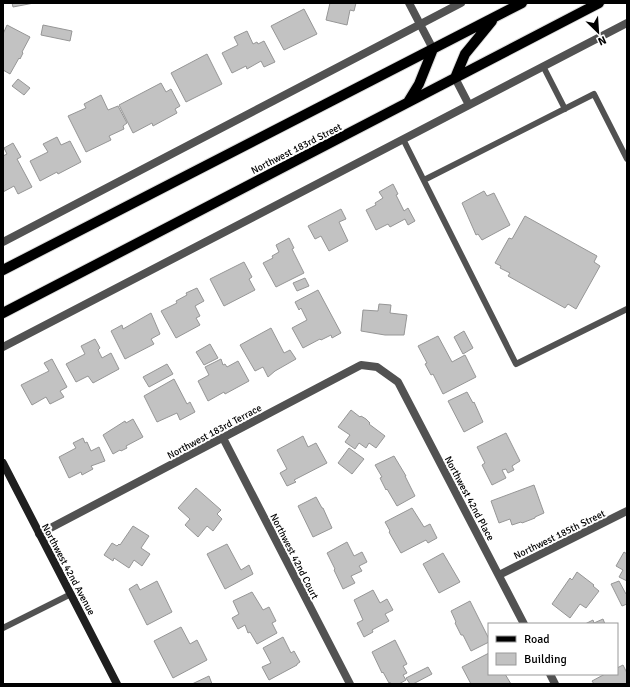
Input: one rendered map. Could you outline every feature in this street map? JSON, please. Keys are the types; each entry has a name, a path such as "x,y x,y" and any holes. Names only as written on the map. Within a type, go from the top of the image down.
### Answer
{"main road":[{"path":"3,270 522,3"},
{"name":"Northwest 183rd Street","path":"3,313 600,3"},
{"path":"455,78 465,54 496,17"},
{"path":"407,104 419,84 434,49"}],"street":[{"path":"409,3 434,49"},
{"path":"3,242 461,3"},
{"path":"3,346 627,23"},
{"path":"455,78 468,105"},
{"name":"Northwest 183rd Terrace","path":"39,534 361,365 377,367 398,382"},
{"name":"Northwest 42nd Place","path":"398,382 524,623"},
{"name":"Northwest 42nd Court","path":"223,438 350,684"},
{"name":"Northwest 42nd Avenue","path":"3,463 117,684"},
{"name":"Northwest 185th Street","path":"499,574 627,511"},
{"path":"550,675 555,684"}],"lane":[{"path":"543,66 565,109"},
{"path":"424,180 594,94 627,159"},
{"path":"404,139 516,364 627,309"},
{"path":"3,628 71,594"}],"building":[{"path":"12,3 34,3 13,7"},
{"path":"330,3 356,3 354,11 350,10 347,25 326,20"},
{"path":"304,9 317,34 284,50 271,26"},
{"path":"7,25 30,37 20,59 19,58 10,74 3,70 3,34"},
{"path":"43,25 72,31 70,41 41,35"},
{"path":"247,31 253,44 257,42 258,44 264,41 275,62 264,67 261,61 247,69 246,66 232,73 222,53 238,45 234,37"},
{"path":"207,54 222,84 186,102 171,73"},
{"path":"18,79 30,88 24,95 12,86"},
{"path":"161,83 166,92 171,89 180,106 175,109 177,113 153,126 152,123 133,133 119,105"},
{"path":"101,95 108,110 118,106 127,123 123,126 124,129 109,136 111,140 86,152 68,116 86,108 84,104"},
{"path":"57,137 61,145 70,141 81,162 58,174 57,172 40,181 30,161 48,152 43,144"},
{"path":"13,143 21,157 17,159 32,187 18,194 14,186 3,192 3,156 7,154 4,148"},
{"path":"393,184 398,194 396,195 404,211 408,208 415,221 408,225 405,219 390,227 388,224 376,230 366,210 376,205 375,203 383,198 379,192"},
{"path":"484,191 487,196 494,193 510,225 482,240 478,234 476,235 462,203"},
{"path":"341,209 346,219 339,222 348,241 329,251 321,236 315,239 308,226"},
{"path":"525,216 597,256 594,262 600,266 576,309 568,304 565,308 508,276 510,273 500,268 501,266 495,263 509,238 512,239"},
{"path":"289,238 294,248 292,249 304,273 276,287 263,263 273,258 272,256 279,252 276,245"},
{"path":"244,262 252,277 249,279 255,290 224,306 210,279"},
{"path":"305,278 309,286 297,291 293,283"},
{"path":"197,288 204,301 195,306 200,316 196,318 200,325 176,338 161,311 177,303 176,301 187,295 186,293"},
{"path":"318,290 341,333 332,338 331,335 321,340 320,339 303,348 292,328 307,320 301,308 299,310 295,302"},
{"path":"379,304 391,305 390,313 407,315 404,335 385,335 361,331 363,310 378,311"},
{"path":"151,313 160,334 151,339 154,344 125,359 111,331 122,325 123,329"},
{"path":"271,328 284,353 290,350 296,359 275,371 268,377 263,367 255,371 240,345"},
{"path":"464,331 473,348 463,354 454,337"},
{"path":"438,336 452,362 465,355 476,377 443,394 433,374 431,375 425,364 427,363 418,346"},
{"path":"95,339 100,348 98,350 102,358 111,353 119,369 93,383 88,376 76,382 66,364 85,354 81,346"},
{"path":"210,344 218,358 204,365 196,352"},
{"path":"52,359 67,387 60,391 64,397 50,404 46,397 32,405 21,385 49,371 44,363"},
{"path":"221,359 223,365 225,364 227,367 238,361 249,381 208,401 198,381 209,375 205,367"},
{"path":"167,364 173,374 149,387 143,377"},
{"path":"174,379 187,404 190,402 195,412 180,420 177,413 157,422 144,396"},
{"path":"467,392 473,403 474,402 483,422 464,432 448,401"},
{"path":"351,410 360,417 361,416 366,419 370,423 369,424 385,436 376,448 369,443 366,448 359,443 355,449 345,442 350,435 338,427"},
{"path":"133,419 143,437 126,446 127,448 113,454 103,435 125,421 126,423"},
{"path":"506,433 520,461 512,466 514,470 508,473 506,469 502,470 506,478 492,485 482,465 485,463 477,447"},
{"path":"303,436 308,447 316,443 327,463 294,480 296,482 287,486 280,473 287,469 277,450"},
{"path":"83,438 85,443 87,442 91,451 99,447 105,461 91,466 93,469 82,475 81,472 69,478 59,457 76,448 73,443"},
{"path":"349,448 364,459 352,474 338,463"},
{"path":"394,456 406,476 415,496 397,506 387,489 386,490 380,478 382,477 375,465"},
{"path":"534,485 544,513 522,523 512,525 510,519 499,523 491,501"},
{"path":"196,488 221,510 217,514 222,519 213,531 207,526 198,537 185,525 190,519 178,508"},
{"path":"316,497 332,528 313,537 298,506"},
{"path":"412,508 424,527 430,524 437,538 428,543 426,540 401,553 385,522"},
{"path":"133,526 149,536 141,548 150,554 142,566 134,560 129,568 114,558 113,561 104,555 112,543 117,546 119,544 120,545"},
{"path":"347,542 354,556 362,552 367,562 359,566 362,571 351,576 355,583 343,589 327,553"},
{"path":"227,544 241,570 249,565 253,574 225,589 207,554"},
{"path":"624,552 627,554 627,581 619,577 623,570 616,566"},
{"path":"443,553 460,582 439,593 423,564"},
{"path":"577,572 594,585 593,586 599,591 586,608 580,604 570,618 552,604 570,578 572,580"},
{"path":"157,581 172,612 147,625 129,589 137,584 140,590"},
{"path":"619,581 627,594 627,604 622,606 611,584"},
{"path":"373,590 380,603 387,599 393,610 385,614 389,621 372,630 373,632 364,637 357,623 363,620 354,600"},
{"path":"252,592 263,610 269,607 276,621 272,623 277,633 257,644 250,632 248,633 245,625 238,629 232,618 239,614 233,601"},
{"path":"470,601 488,637 488,642 471,651 455,623 456,622 451,611"},
{"path":"603,619 605,623 594,623"},
{"path":"593,620 594,623 587,623"},
{"path":"181,627 190,644 197,640 207,660 173,678 154,641"},
{"path":"283,637 291,653 294,651 300,662 269,680 262,667 271,663 263,648"},
{"path":"395,640 407,664 403,666 407,673 403,675 406,680 399,684 391,684 383,672 382,673 372,652"},
{"path":"488,654 488,675 506,675 511,684 471,684 462,667"},
{"path":"623,665 627,673 627,684 594,684 592,681 603,675 618,675 618,668"},
{"path":"428,667 432,674 413,684 410,684 406,678"},
{"path":"209,676 212,684 192,684"}]}
